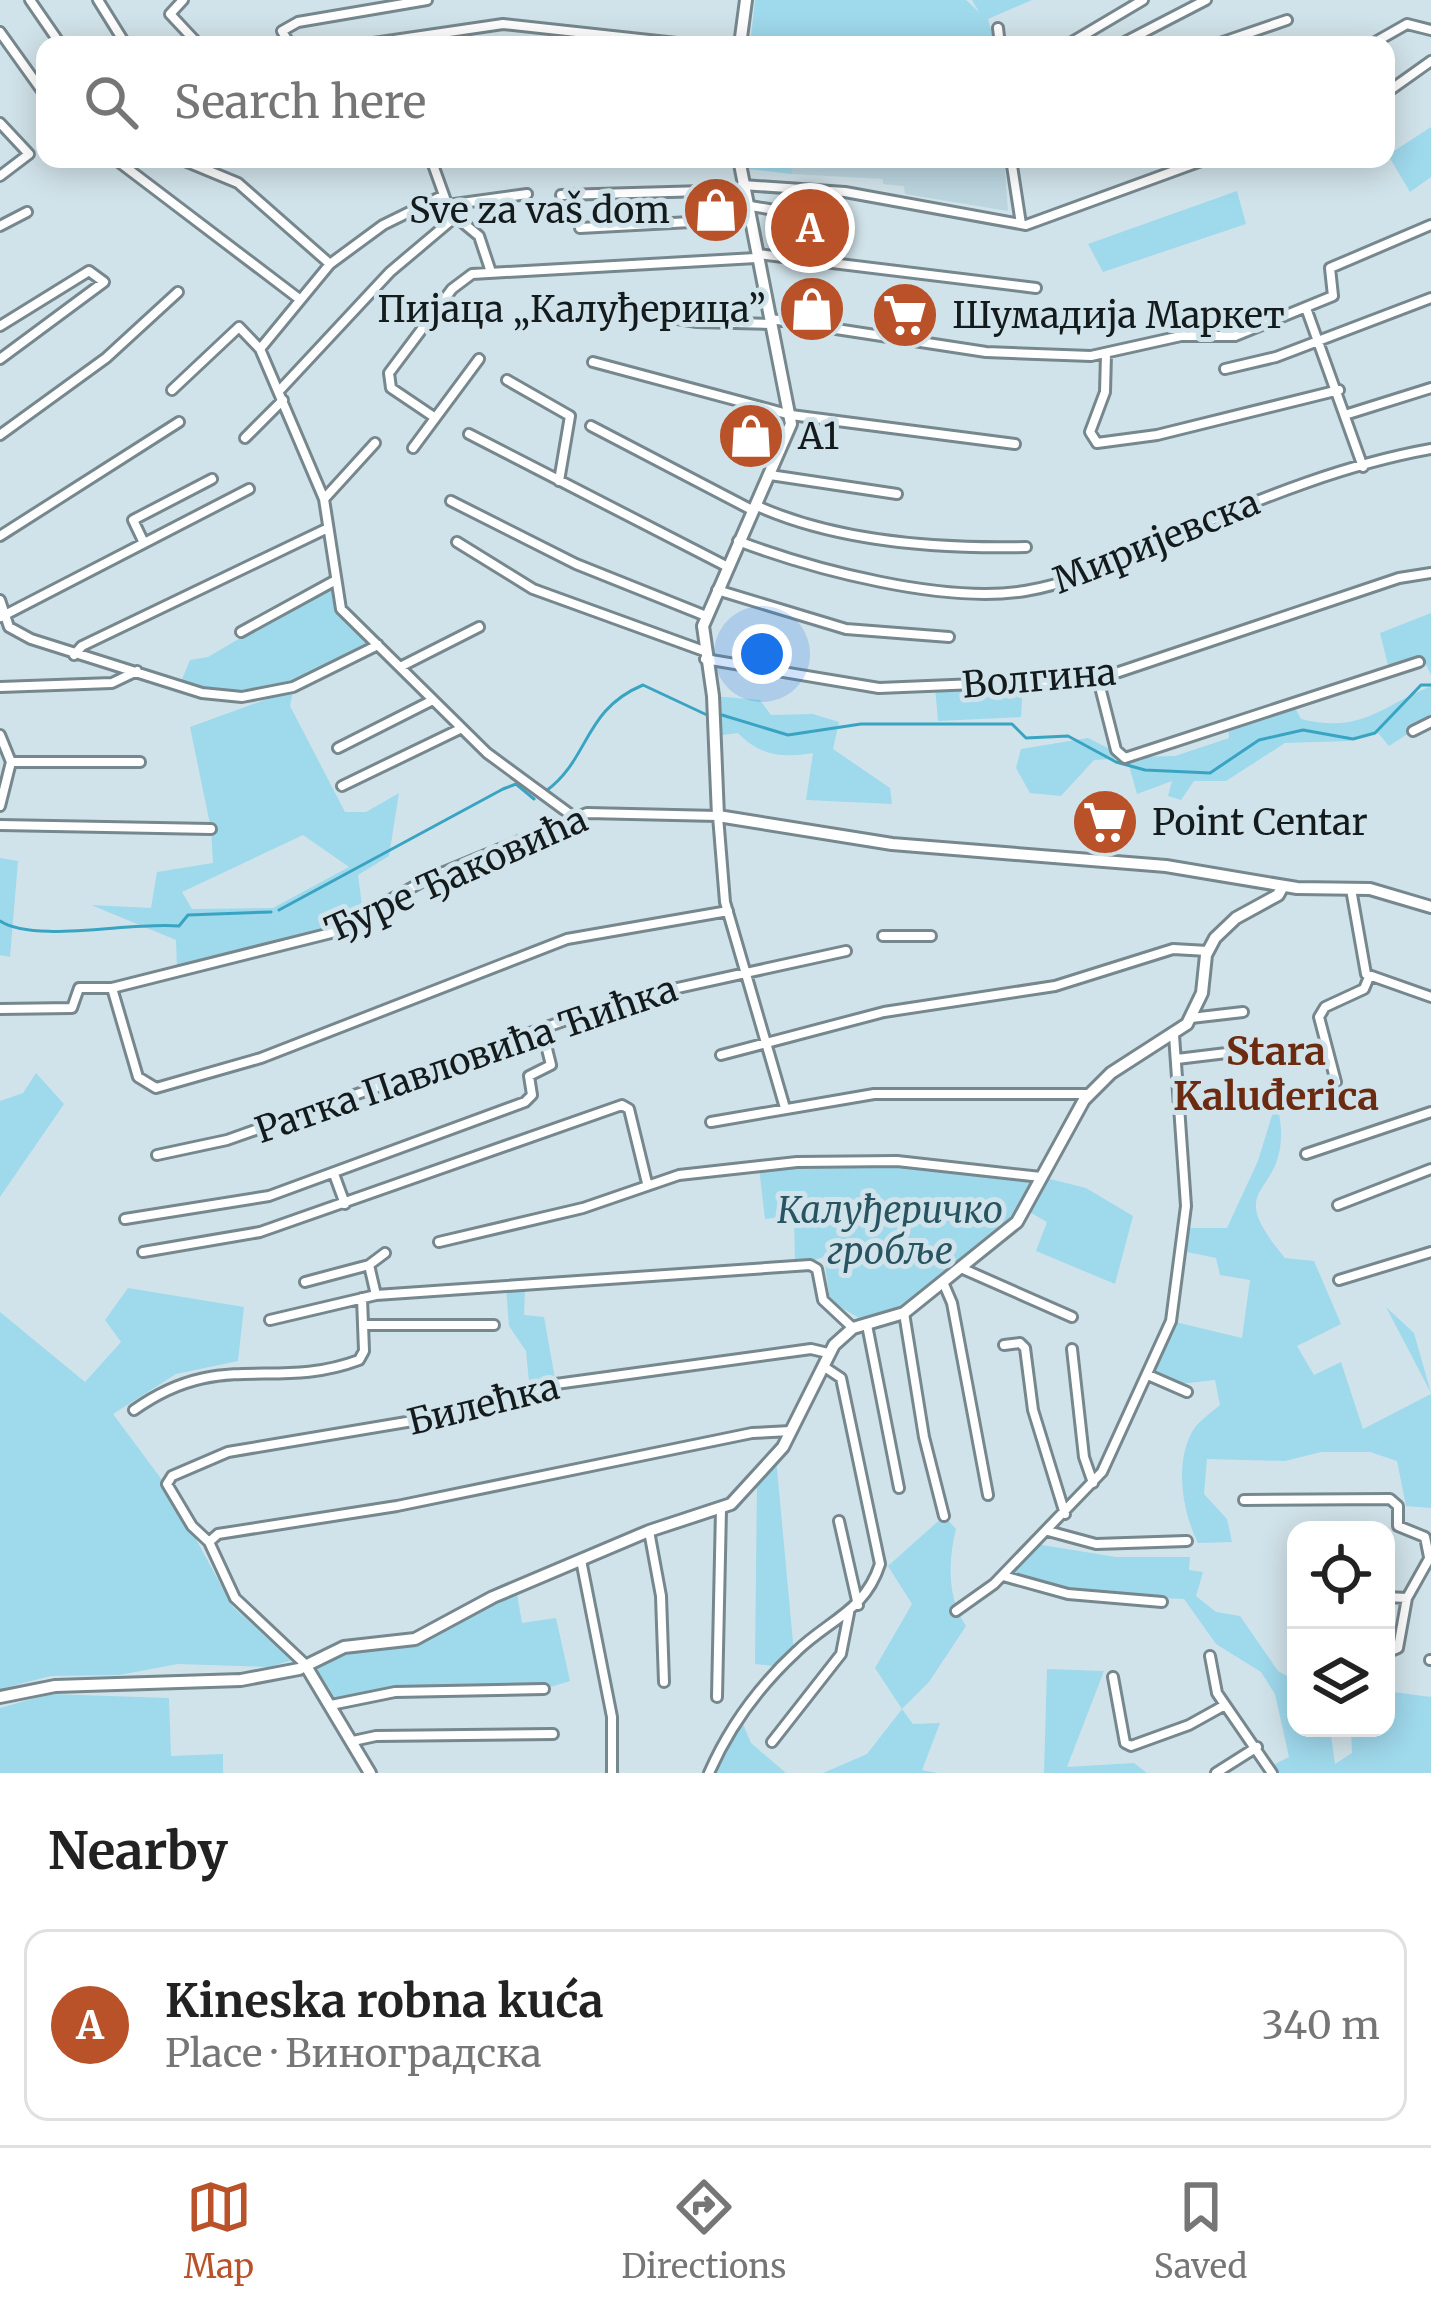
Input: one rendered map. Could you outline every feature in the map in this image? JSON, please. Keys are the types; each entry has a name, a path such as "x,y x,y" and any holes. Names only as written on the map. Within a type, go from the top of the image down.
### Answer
{"street":[{"path":"30,0 55,36"},
{"path":"98,0 120,36"},
{"path":"183,0 170,12 191,36"},
{"path":"286,36 283,31 298,22 427,0"},
{"path":"741,36 746,0"},
{"path":"1082,36 1143,0"},
{"path":"1136,36 1206,0"},
{"path":"1240,36 1287,20"},
{"path":"421,36 503,24 613,36"},
{"path":"1389,36 1414,24 1431,30"},
{"path":"998,28 999,36"},
{"path":"0,32 36,82"},
{"path":"1395,87 1431,61"},
{"path":"0,123 28,152 0,176"},
{"path":"127,168 298,298"},
{"path":"200,168 248,190 330,264"},
{"path":"434,168 454,218 479,236 490,269"},
{"path":"740,168 745,212 791,415 770,475 715,590 706,616 705,655 713,696 728,911 785,1108"},
{"path":"1012,168 1021,224"},
{"path":"561,195 741,188 858,194 1021,224 1181,168"},
{"path":"260,349 330,264 383,225 445,200 527,194"},
{"path":"0,226 27,212"},
{"path":"580,228 745,212 844,222 846,232"},
{"path":"245,438 391,272 454,218"},
{"path":"619,310 697,322 771,322 986,352 1106,354 1181,336 1235,337 1335,294 1330,268 1431,225"},
{"path":"434,417 391,388 388,373 452,289 490,269 755,256 980,286 1036,288"},
{"path":"0,326 91,271 102,288 0,359"},
{"path":"0,435 106,358 178,292"},
{"path":"1226,369 1322,341 1431,298"},
{"path":"1306,308 1340,390 1363,466"},
{"path":"172,390 239,327 260,349 324,499 341,609 460,729 545,801 574,817"},
{"path":"1106,354 1107,384 1090,432 1097,443 1157,435 1340,390"},
{"path":"413,448 479,359"},
{"path":"593,362 791,415 1015,445"},
{"path":"507,380 570,416 559,481"},
{"path":"1348,414 1431,388"},
{"path":"0,536 179,422"},
{"path":"591,426 754,507 796,520 878,537 1026,547"},
{"path":"469,434 726,566"},
{"path":"324,499 374,443"},
{"name":"Миријевска","path":"738,541 864,578 1006,594 1070,580 1263,498 1431,449"},
{"path":"770,475 897,494"},
{"path":"144,542 133,520 212,479"},
{"path":"2,617 249,489"},
{"path":"452,500 576,564 706,616"},
{"path":"74,655 82,646 328,528"},
{"name":"Волгина","path":"457,542 533,589 705,655 890,688 1098,680 1399,578 1431,573"},
{"path":"241,632 336,580"},
{"path":"715,590 846,629 949,637"},
{"path":"0,600 2,617 19,634 210,694 262,697 379,645"},
{"path":"402,666 479,627"},
{"path":"1098,680 1117,754 1126,758 1420,662"},
{"path":"0,686 112,683 137,671"},
{"path":"338,748 433,700"},
{"path":"1413,730 1431,722"},
{"path":"342,786 460,729"},
{"path":"0,734 11,762 0,806"},
{"path":"11,762 140,762"},
{"name":"Ђуре Ђаковића","path":"0,1009 72,1008 79,988 112,988 331,933 427,879 574,817 606,810 718,816"},
{"path":"718,816 882,842 1179,867 1283,886 1390,892 1431,907"},
{"path":"0,825 36,830 199,825 212,829"},
{"path":"0,1696 55,1686 219,1683 306,1666 337,1648 427,1636 493,1597 650,1532 722,1509 757,1481 792,1432 828,1353 853,1328 904,1313 1017,1222 1062,1134 1089,1094 1191,1018 1202,993 1208,951 1224,927 1278,895 1283,886"},
{"path":"1336,1082 1319,1017 1325,1006 1364,989 1370,976 1351,889"},
{"path":"112,988 122,1033 141,1082 156,1088 261,1058 567,940 728,911"},
{"path":"883,936 931,936"},
{"path":"721,1055 884,1012 1072,982 1173,949 1208,951"},
{"name":"Ратка Павловића Ћићка","path":"158,1155 227,1140 623,1000 846,951"},
{"path":"1370,976 1431,998"},
{"path":"1191,1018 1244,1012"},
{"path":"125,1219 245,1202 334,1174 530,1100 529,1076 551,1065 542,1029"},
{"path":"956,1611 1003,1576 1093,1483 1148,1375 1173,1313 1184,1239 1174,1035"},
{"path":"1177,1059 1244,1051"},
{"path":"711,1122 896,1092 1089,1094"},
{"path":"143,1252 245,1236 622,1105 629,1109 647,1183"},
{"path":"1306,1154 1431,1112"},
{"path":"439,1242 583,1208 647,1183 859,1159 1042,1177"},
{"path":"1338,1205 1431,1169"},
{"path":"334,1174 345,1204"},
{"path":"1340,1280 1431,1252"},
{"path":"305,1282 369,1265 385,1253"},
{"path":"369,1265 376,1294"},
{"path":"270,1320 376,1294 810,1265 817,1269 823,1300 853,1328"},
{"path":"961,1268 1072,1317"},
{"path":"943,1282 952,1303 963,1386 988,1495"},
{"path":"134,1410 164,1388 203,1374 351,1363 362,1356 362,1298"},
{"path":"904,1313 924,1437 944,1516"},
{"path":"867,1323 898,1488"},
{"path":"364,1325 494,1325"},
{"path":"1004,1346 1020,1343 1025,1348 1033,1410 1064,1514"},
{"name":"Билећка","path":"208,1542 167,1484 172,1475 228,1452 341,1437 490,1408 572,1381 812,1348 828,1353"},
{"path":"1072,1349 1084,1457 1093,1483"},
{"path":"709,1773 739,1712 799,1648 858,1605 877,1574 880,1555 861,1487 841,1378 822,1365"},
{"path":"1148,1375 1187,1392"},
{"path":"370,1773 306,1666 235,1598 208,1542 218,1534 397,1506 752,1432 792,1432"},
{"path":"1244,1500 1390,1499 1398,1506 1398,1526 1425,1537 1430,1557 1407,1598 1395,1647"},
{"path":"717,1697 722,1509"},
{"path":"839,1521 858,1605"},
{"path":"1048,1531 1096,1544 1187,1541"},
{"path":"650,1532 661,1596 664,1682"},
{"path":"580,1560 613,1724 612,1773"},
{"path":"1003,1576 1068,1594 1162,1602"},
{"path":"1395,1598 1407,1598"},
{"path":"772,1742 841,1654 851,1625 849,1613"},
{"path":"1210,1656 1213,1683 1272,1773"},
{"path":"1113,1677 1125,1742 1131,1746 1189,1726 1225,1705"},
{"path":"331,1705 352,1696 395,1692 544,1689"},
{"path":"353,1741 376,1736 553,1735"},
{"path":"1216,1773 1257,1747"}],"shaded area":[{"path":"792,168 1005,168 1008,211 905,194 904,186 883,184 883,179 792,174"},
{"name":"Пијаца „Калуђерица”","path":"783,298 843,303 840,323 781,315"}],"green space":[{"path":"755,0 966,0 979,12 972,0 1032,0 988,19 993,36 751,36"},
{"path":"1431,127 1431,177 1410,192 1395,167 1395,150"},
{"path":"792,168 792,174 748,169"},
{"path":"1237,191 1246,224 1103,272 1088,244"},
{"path":"330,585 337,586 341,609 379,645 294,687 290,706 345,812 366,812 399,793 389,856 358,875 362,906 331,933 177,970 176,940 91,905 151,908 157,872 213,863 211,829 190,727 270,698 210,694 180,684 190,660 208,657","holes":["303,835 349,867 273,908 192,909 182,892"]},
{"path":"1431,613 1431,675 1423,658 1388,665 1380,633"},
{"path":"1023,682 1021,717 938,721 935,687"},
{"path":"1431,686 1431,719 1389,746 1378,733 1349,741 1285,743 1226,781 1194,781 1181,800 1168,796 1172,781 1137,794 1127,758 1094,760 1061,796 1030,793 1016,768 1021,749 1088,738 1126,757 1175,756 1229,738 1228,724 1292,702 1301,719 1355,721"},
{"path":"713,696 760,700 771,715 813,714 839,722 833,749 890,788 892,804 806,800 813,753 772,754 738,733 715,736"},
{"path":"0,858 18,861 10,957 0,955"},
{"path":"36,1073 64,1104 0,1197 0,1101 23,1093"},
{"path":"1277,1099 1278,1157 1259,1193 1258,1217 1285,1258 1314,1261 1341,1324 1297,1346 1314,1375 1341,1362 1363,1429 1431,1394 1431,1508 1406,1506 1397,1461 1370,1452 1321,1452 1285,1461 1207,1459 1204,1494 1227,1519 1232,1542 1198,1543 1185,1503 1183,1459 1194,1428 1220,1405 1215,1380 1171,1385 1148,1375 1171,1321 1242,1338 1250,1280 1220,1275 1216,1258 1182,1251 1185,1228 1227,1228 1258,1161"},
{"name":"Калуђеричко гробље","path":"897,1161 1036,1179 996,1234 955,1272 897,1310 859,1318 830,1301 824,1257 795,1266 794,1216 765,1219 759,1168"},
{"path":"1042,1177 1086,1188 1133,1216 1115,1284 1036,1251 1047,1222 1026,1210"},
{"path":"525,1287 524,1315 544,1317 556,1384 530,1392 526,1351 509,1326 506,1288"},
{"path":"128,1288 244,1307 238,1361 176,1374 113,1414 168,1488 233,1607 292,1660 270,1667 178,1664 119,1675 51,1676 0,1689 0,1312 85,1382 121,1342 105,1320"},
{"path":"1386,1307 1414,1333 1431,1393"},
{"path":"776,1458 794,1653 781,1667 755,1664 757,1481"},
{"path":"944,1516 956,1529 951,1579 955,1604 966,1626 929,1682 902,1709 875,1668 912,1604 888,1566"},
{"path":"1036,1544 1116,1557 1190,1557 1189,1570 1203,1572 1196,1596 1216,1612 1240,1616 1278,1671 1287,1676 1287,1737 1331,1737 1335,1764 1352,1753 1351,1737 1395,1737 1395,1692 1431,1697 1431,1773 1272,1773 1269,1767 1289,1757 1275,1694 1261,1672 1216,1644 1184,1599 1068,1594 1003,1576"},
{"path":"516,1588 522,1623 556,1618 570,1681 544,1689 363,1694 331,1705 306,1666 318,1657 415,1639"},
{"path":"1047,1669 1104,1671 1067,1767 1134,1763 1147,1773 1044,1773"},
{"path":"50,1694 169,1698 171,1756 223,1754 223,1773 0,1773 0,1708"},
{"path":"902,1709 913,1724 940,1723 922,1770 937,1773 823,1773 867,1754"},
{"path":"732,1723 743,1724 751,1743 786,1773 709,1773"}],"waterway":[{"path":"546,791 609,708 643,685 707,715"},
{"path":"722,715 788,735 861,724 1012,724 1026,738 1068,736 1116,762 1145,770 1210,773 1259,740 1303,730 1353,739 1375,733 1421,685 1431,685"},
{"path":"279,910 503,789 516,784 534,799"},
{"path":"0,921 16,928 60,931 179,926 188,915 271,912"}],"place":[{"name":"Sve za vaš dom","path":"716,210"},
{"name":"Kineska robna kuća","path":"810,228"},
{"name":"Пијаца „Калуђерица”","path":"812,309"},
{"name":"Шумадија Маркет","path":"905,315"},
{"name":"A1","path":"751,436"},
{"name":"Point Centar","path":"1105,822"}],"district":[{"name":"Stara Kaluđerica","path":"1276,1074"}]}
